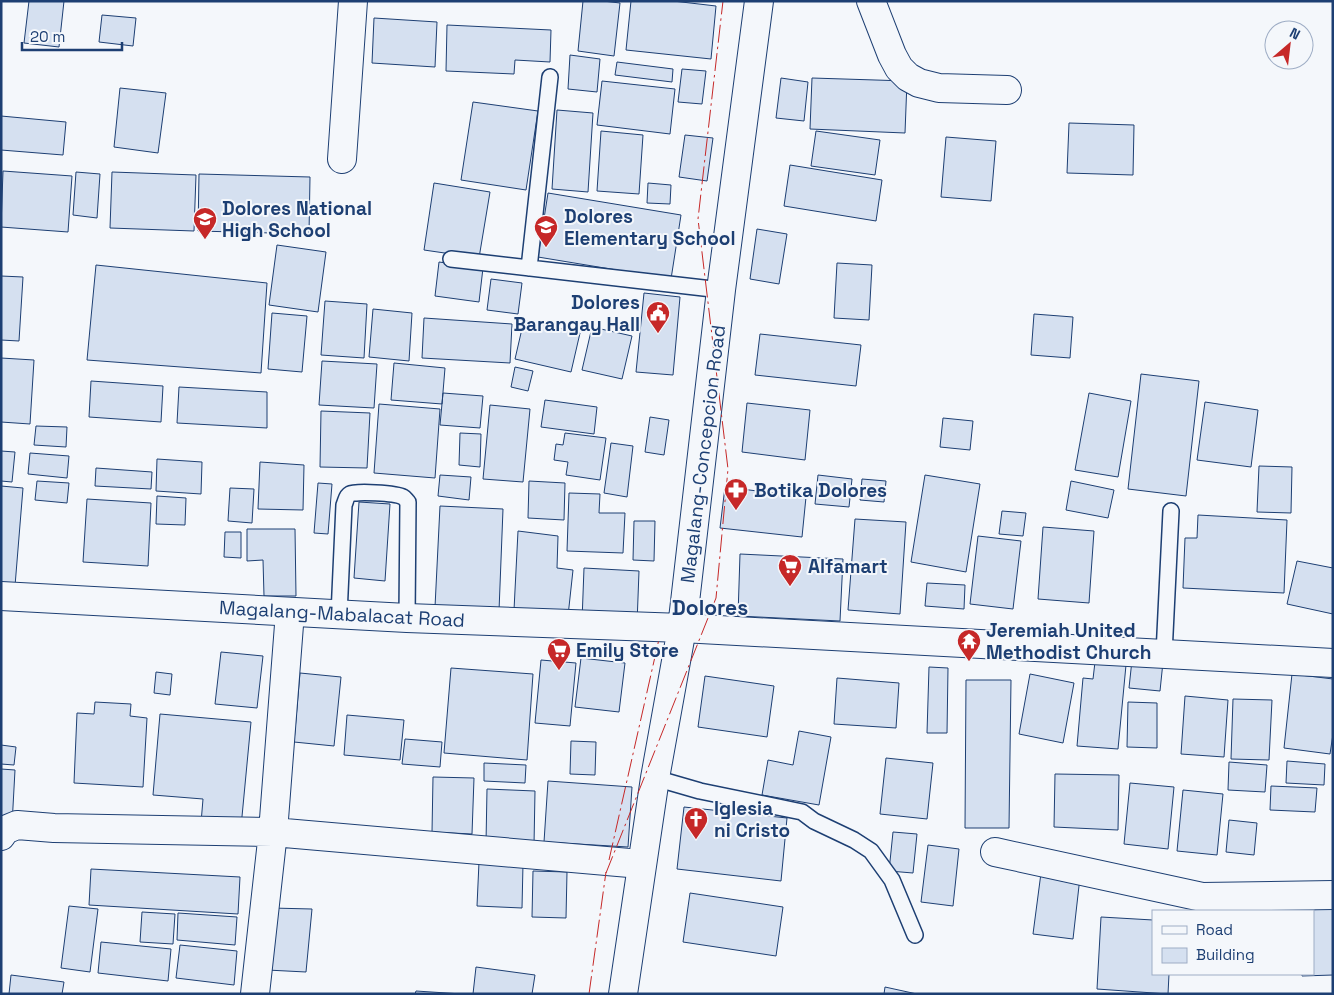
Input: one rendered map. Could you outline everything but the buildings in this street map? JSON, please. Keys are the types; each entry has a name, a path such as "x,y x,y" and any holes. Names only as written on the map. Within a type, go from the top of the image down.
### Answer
{"street":[{"path":"342,159 353,1"},
{"name":"Magalang-Concepcion Road","path":"623,994 641,864 682,628 759,1"},
{"path":"871,1 892,55 899,68 908,77 919,83 939,88 1007,90"},
{"name":"Magalang-Mabalacat Road","path":"1,596 339,615 682,628 1333,663"},
{"path":"255,994 273,832 290,612"},
{"path":"1,836 5,830 17,825 54,828 273,832 641,864"},
{"path":"995,852 1202,897 1333,895"}],"lane":[{"path":"529,268 550,77"},
{"path":"451,259 722,290"},
{"path":"339,615 344,505 347,496 351,493 372,493 398,495 404,497 408,502 407,618"},
{"path":"1164,654 1171,511"},
{"path":"655,778 700,791 802,812 814,821 854,840 871,851 892,880 915,935"}],"power":[{"path":"606,873 716,598 728,469 698,219 723,1"},
{"path":"609,860 659,639"},
{"path":"589,994 606,872"}],"place":[{"name":"Dolores National High School","path":"205,240"},
{"name":"Dolores Elementary School","path":"546,248"},
{"name":"Dolores Barangay Hall","path":"658,334"},
{"name":"Botika Dolores","path":"736,511"},
{"name":"Alfamart","path":"790,587"},
{"name":"Jeremiah United Methodist Church","path":"969,662"},
{"name":"Emily Store","path":"559,671"},
{"name":"Iglesia ni Cristo","path":"696,840"}],"district":[{"name":"Dolores","path":"710,607"}]}
